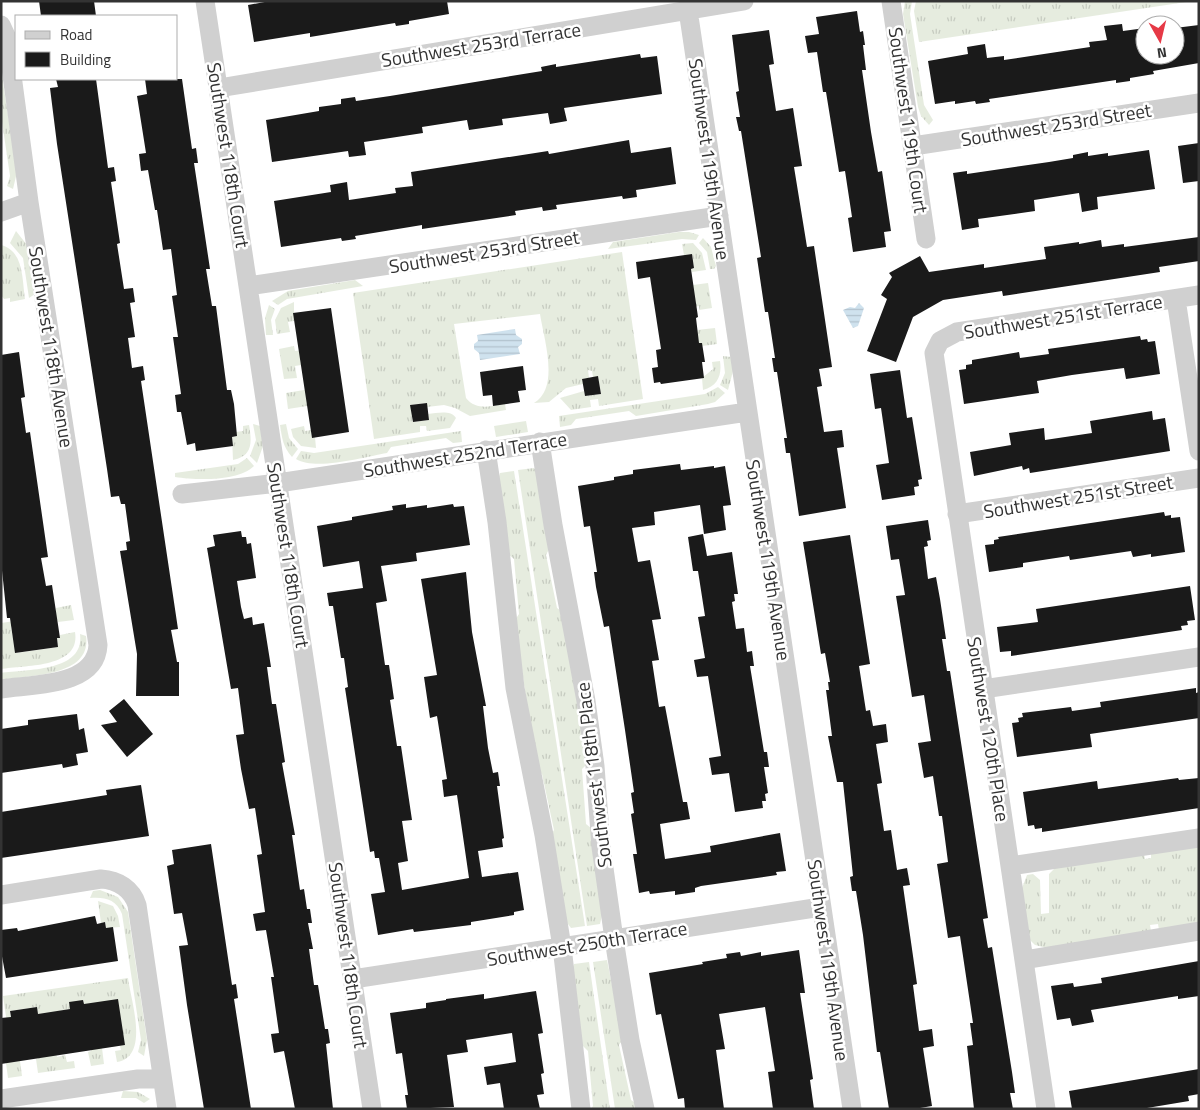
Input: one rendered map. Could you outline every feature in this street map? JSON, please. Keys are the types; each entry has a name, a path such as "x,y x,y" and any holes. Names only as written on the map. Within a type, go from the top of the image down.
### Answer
{"street":[{"name":"Southwest 118th Court","path":"205,1 372,1109"},
{"name":"Southwest 253rd Terrace","path":"219,88 744,1"},
{"name":"Southwest 119th Court","path":"891,1 926,239"},
{"name":"Southwest 119th Avenue","path":"688,10 852,1109"},
{"name":"Southwest 118th Avenue","path":"1,25 7,38 29,202 97,636 97,655 90,668 79,676 1,689"},
{"name":"Southwest 253rd Street","path":"913,146 1199,103"},
{"path":"1,212 29,202"},
{"name":"Southwest 253rd Street","path":"248,286 719,216"},
{"name":"Southwest 251st Terrace","path":"935,350 943,338 957,332 1199,295"},
{"path":"1176,298 1199,451"},
{"name":"Southwest 120th Place","path":"935,350 934,361 1046,1109"},
{"name":"Southwest 252nd Terrace","path":"182,494 278,483 486,450 748,412"},
{"name":"Southwest 118th Place","path":"540,442 552,525 588,718 601,847 614,938 630,1040 645,1109"},
{"path":"486,450 497,522 514,688 544,835 562,947 581,1109"},
{"name":"Southwest 251st Street","path":"957,514 1199,478"},
{"path":"983,689 1199,657"},
{"path":"1010,866 1199,838"},
{"path":"1,895 101,880 118,882 132,894 137,905 167,1109"},
{"name":"Southwest 250th Terrace","path":"353,979 821,907"},
{"path":"1024,960 1199,931"},
{"path":"1,1099 138,1079 162,1079"}],"green space":[{"path":"905,1 912,1 910,14 924,105 933,120 929,125 921,116 918,107 903,14"},
{"path":"916,1 1193,1 919,42 914,11"},
{"path":"1,70 17,172 13,189 7,186 10,176 1,115"},
{"path":"16,231 27,245 35,294 29,298 23,258 10,243"},
{"path":"679,232 699,235 696,240 682,239 608,249 613,242"},
{"path":"703,238 711,247 716,266 714,269 710,269 707,252 699,243"},
{"path":"693,243 702,253 706,270 692,272 691,269 694,268 692,254 684,255 682,244"},
{"path":"1,245 9,248 18,259 25,299 10,302 10,298 4,299 1,295"},
{"path":"622,252 643,399 599,406 598,399 590,400 591,407 571,410 560,398 584,391 585,396 601,394 598,377 593,377 592,371 588,370 589,378 582,379 583,384 566,388 549,402 534,403 542,396 548,375 547,349 540,314 454,324 466,398 474,405 479,406 505,404 506,410 470,416 455,408 444,405 427,407 426,403 411,405 413,422 429,420 428,414 436,413 448,413 456,418 450,428 427,431 426,426 420,426 420,432 374,439 353,293"},
{"path":"355,280 363,286 287,299 278,305 272,301 288,291"},
{"path":"708,283 712,308 699,310 699,306 694,307 693,285"},
{"path":"294,302 294,321 288,322 290,332 277,334 275,320 281,308"},
{"path":"269,305 275,309 271,320 273,335 266,335 265,318"},
{"path":"715,328 717,344 702,346 702,343 696,344 697,330"},
{"path":"294,346 295,351 304,350 300,358 301,365 295,366 297,378 284,379 279,349"},
{"path":"723,356 731,357 733,371 728,390 720,385 725,373"},
{"path":"720,361 718,379 712,386 703,390 702,378 713,369 712,362"},
{"path":"718,387 725,393 715,402 708,404 636,416 629,411 576,419 571,425 560,427 559,416 705,394"},
{"path":"304,390 312,391 313,402 307,403 307,406 288,409 286,393"},
{"path":"526,421 528,432 496,437 494,426"},
{"path":"253,424 260,426 263,446 257,463 250,456 256,440"},
{"path":"286,424 289,438 298,449 292,457 285,446 281,434 280,425"},
{"path":"249,425 251,442 248,452 240,458 233,460 232,437 237,436 236,432 243,431 243,426"},
{"path":"304,426 305,431 311,430 312,438 315,437 316,448 301,446 293,437 291,429"},
{"path":"461,431 462,442 453,443 446,438 391,447 387,453 328,463 315,464 296,459 301,451 314,453"},
{"path":"247,458 254,466 238,475 216,479 175,477 175,473 238,464"},
{"path":"534,468 537,473 549,549 546,555 557,608 563,612 587,764 582,769 586,824 591,828 602,915 600,924 587,926 518,470"},
{"path":"514,471 585,926 571,928 564,919 551,835 554,830 542,774 536,770 515,620 519,614 514,559 508,554 499,477 500,473"},
{"path":"71,605 74,620 58,622 57,620 11,627 16,653 58,647 57,638 60,638 60,635 75,632 75,644 69,652 61,658 50,662 1,669 1,623 49,616 56,611 56,608"},
{"path":"80,634 86,636 85,649 79,659 69,667 42,675 1,680 1,673 39,669 64,662 74,656 79,646"},
{"path":"1199,847 1199,923 1159,930 1158,924 1150,925 1151,931 1047,948 1035,945 1030,940 1022,888 1027,875 1033,874 1040,880 1041,914 1049,913 1049,874 1055,868 1144,854 1145,859 1151,858 1151,853"},
{"path":"100,890 118,897 128,912 147,1040 144,1056 138,1052 141,1040 122,914 117,905 109,900 90,898 93,891"},
{"path":"98,901 113,906 118,916 120,927 106,928 105,922 101,923"},
{"path":"607,960 623,1039 619,1045 631,1100 637,1104 638,1109 615,1109 593,962"},
{"path":"589,962 610,1109 591,1109 593,1106 588,1051 582,1045 573,967 574,964"},
{"path":"128,978 135,1013 136,1039 133,1050 127,1058 117,1062 115,1051 121,1050 120,1046 125,1045 102,1048 104,1064 91,1066 88,1052 91,1051 83,1000 70,1009 50,1013 57,1057 65,1055 67,1062 74,1061 75,1068 38,1073 36,1059 39,1058 37,1007 10,1011 17,1061 20,1061 22,1076 8,1078 6,1063 12,1058 3,996"},
{"path":"123,1091 138,1092 150,1099 144,1103 136,1098 121,1098"}],"water":[{"path":"859,303 864,308 858,326 853,328 843,310 850,307 855,308"},
{"path":"515,329 516,335 522,339 522,344 518,347 520,354 480,360 479,353 474,349 474,344 478,341 477,335"}],"building":[{"path":"39,1 94,1 96,15 41,15"},
{"path":"270,1 447,1 449,14 409,21 409,24 396,26 395,23 310,37 310,33 254,42 248,5"},
{"path":"857,11 860,32 863,31 865,45 863,45 866,70 862,70 871,132 878,172 882,171 891,231 884,232 886,247 853,252 848,218 852,217 845,171 839,172 826,92 823,92 817,52 808,53 805,36 819,34 816,17"},
{"path":"1122,24 1123,31 1135,29 1135,65 1185,65 1185,27 1199,25 1199,63 1153,71 1154,74 1130,78 1130,81 1116,83 1116,80 989,99 990,102 976,104 975,101 955,104 955,101 935,104 928,61 968,54 967,47 985,44 987,58 1004,56 1004,60 1090,47 1089,42 1107,40 1104,26"},
{"path":"769,30 774,64 769,65 776,111 793,108 802,166 794,167 807,247 814,246 832,367 819,369 822,386 817,387 824,432 842,430 844,447 837,448 846,508 799,516 790,453 786,453 784,438 787,438 777,372 774,372 772,358 775,358 768,312 765,312 757,258 761,257 741,131 739,131 736,117 740,117 736,92 739,91 732,35"},
{"path":"640,54 641,58 657,56 662,94 564,108 567,121 550,124 548,113 502,119 503,125 469,130 467,120 422,127 423,133 364,142 366,155 349,157 348,151 272,162 266,120 319,111 319,107 341,104 341,99 355,97 356,101 390,96 542,71 541,67 556,64 556,67"},
{"path":"182,79 192,149 196,148 198,163 194,163 210,269 206,269 212,306 216,306 227,390 231,390 234,404 237,436 232,437 233,446 196,451 195,443 187,445 181,412 177,412 175,395 181,394 173,337 178,337 172,296 177,295 171,249 163,250 148,170 141,171 139,154 146,153 137,96 147,94 145,80"},
{"path":"56,80 96,80 108,168 114,167 116,181 111,182 120,243 117,244 124,289 133,288 135,302 130,303 135,337 128,338 132,368 143,366 145,380 141,381 178,629 171,630 177,662 179,662 179,696 136,696 137,654 120,551 127,550 126,542 130,541 125,504 121,504 119,496 111,497 57,144 50,88 58,87"},
{"path":"629,140 631,153 671,147 676,184 636,190 637,197 623,199 622,196 556,205 557,209 543,211 542,207 515,211 516,215 422,229 422,225 355,236 356,239 342,241 341,238 281,247 274,201 331,192 330,185 347,182 349,200 396,193 395,188 413,186 411,172 548,151 549,154"},
{"path":"1199,143 1199,181 1183,183 1178,146"},
{"path":"1149,150 1155,189 1097,197 1098,209 1082,212 1079,193 1034,200 1035,211 978,219 979,227 962,230 953,173 967,171 967,174 1049,162 1073,158 1073,155 1088,152 1088,156 1108,153 1108,156"},
{"path":"1199,237 1199,261 1159,267 1160,272 1003,296 1002,291 943,300 913,317 896,362 867,351 887,299 881,295 892,277 889,273 920,256 929,272 984,264 984,268 1046,259 1044,247 1079,242 1079,244 1101,240 1102,247 1124,244 1124,247"},
{"path":"692,254 694,268 691,269 698,317 696,318 699,343 702,343 705,362 702,362 704,378 661,384 660,382 654,383 652,368 658,367 656,350 661,349 650,277 638,279 636,262"},
{"path":"331,308 349,432 312,438 293,313"},
{"path":"1140,336 1141,340 1155,341 1160,374 1126,379 1124,368 1072,375 1037,381 1039,393 964,404 959,370 966,369 966,365 972,364 972,360 1019,352 1020,358 1049,354 1048,349"},
{"path":"19,352 25,397 21,398 26,433 30,432 48,557 41,558 46,586 52,585 60,638 57,638 58,647 15,653 10,618 7,618 1,561 1,355"},
{"path":"523,366 526,390 518,391 520,402 493,406 492,395 483,396 480,372"},
{"path":"900,370 907,418 912,417 922,479 918,480 919,486 914,487 915,495 882,500 876,465 889,463 881,408 875,409 870,374"},
{"path":"598,376 601,394 585,396 582,379"},
{"path":"427,403 429,420 413,422 410,405"},
{"path":"1152,411 1153,420 1165,418 1170,451 1030,473 1029,468 1023,470 1022,466 974,476 970,452 1011,445 1009,433 1044,428 1045,440 1092,433 1090,421"},
{"path":"680,464 681,470 725,466 731,505 723,506 726,530 704,534 700,505 654,512 655,525 632,528 638,562 650,560 661,619 652,620 659,660 652,661 659,707 665,706 683,802 687,802 690,819 660,824 665,859 711,852 710,846 780,833 786,871 776,872 777,875 701,886 695,888 695,892 675,895 675,891 650,894 649,891 639,893 633,854 637,854 631,814 634,813 631,793 634,792 625,730 609,626 604,627 596,587 594,572 597,572 590,526 584,527 578,486 614,480 614,477 633,474 633,470"},
{"path":"406,504 406,508 427,505 427,508 453,504 454,507 464,506 470,545 416,553 417,561 381,566 387,601 376,603 385,665 389,665 394,699 390,700 397,746 401,746 412,820 402,821 408,861 398,863 402,890 469,878 457,795 444,797 442,780 447,779 437,716 430,718 424,677 437,675 421,579 466,572 472,632 486,706 483,706 488,748 493,773 498,772 500,786 497,786 504,838 502,839 503,847 478,851 482,877 518,872 524,910 514,912 514,915 471,922 471,925 414,932 413,929 378,935 371,894 385,892 379,858 375,858 374,851 370,852 345,688 348,687 344,658 341,658 333,606 329,606 327,593 363,588 359,561 323,567 317,526 352,520 352,517 393,510 392,506"},
{"path":"1164,512 1165,516 1171,515 1171,518 1180,517 1185,552 1151,557 1151,554 1133,557 1131,551 1070,560 1069,556 1023,563 1023,567 989,572 985,545 994,544 994,540 999,539 998,537"},
{"path":"928,520 931,540 927,541 928,546 924,547 928,579 936,577 940,599 946,639 942,639 947,671 950,671 988,918 983,919 988,948 992,947 1012,1072 1015,1093 1010,1093 1013,1109 974,1109 967,1046 973,1045 970,1023 973,1023 960,936 948,938 937,864 948,862 942,816 939,816 933,776 924,778 918,743 931,741 924,695 912,697 896,596 905,595 899,559 891,560 886,526"},
{"path":"241,531 242,537 246,537 247,544 251,543 256,578 237,581 241,607 244,619 252,617 253,625 264,623 271,667 267,667 272,704 276,704 285,762 282,763 295,835 292,835 300,890 304,889 307,909 310,909 312,923 308,923 313,949 309,949 314,985 318,985 325,1029 328,1029 330,1043 326,1044 333,1109 295,1109 284,1051 274,1053 271,1034 279,1033 271,977 274,977 266,930 256,931 253,914 265,912 257,855 262,854 255,808 249,809 236,735 244,734 238,688 231,689 207,548 215,546 213,535"},
{"path":"703,534 707,556 732,552 738,594 734,594 735,601 732,602 736,629 744,628 747,652 752,651 754,666 750,666 764,752 767,752 769,767 764,767 768,793 765,794 766,801 762,801 763,808 735,812 729,773 712,775 709,758 721,756 708,676 697,677 694,660 705,658 698,617 705,616 698,571 693,571 688,537"},
{"path":"850,535 870,664 859,666 866,711 870,710 873,726 886,724 888,742 876,744 882,783 877,784 884,831 891,830 897,870 907,868 910,885 903,886 917,984 913,985 919,1031 932,1029 934,1046 923,1048 932,1106 914,1109 889,1109 880,1052 877,1052 863,935 856,891 852,891 850,877 853,876 843,782 837,782 828,736 832,736 826,690 829,690 828,682 830,682 825,653 821,654 803,542"},
{"path":"1190,586 1195,620 1187,621 1188,625 1181,626 1182,630 1011,656 1011,651 1000,652 997,627 1038,622 1036,609"},
{"path":"1196,688 1196,693 1199,692 1199,718 1090,734 1092,747 1017,757 1012,723 1019,722 1018,718 1023,717 1022,713 1071,707 1072,711 1101,707 1100,702"},
{"path":"124,699 153,734 127,757 101,725 117,722 109,711"},
{"path":"77,714 79,730 84,728 88,752 76,754 78,765 63,768 62,764 1,773 1,729 28,725 28,720"},
{"path":"1178,778 1179,780 1199,778 1199,808 1042,832 1042,828 1035,829 1034,825 1028,826 1023,792 1097,781 1098,789"},
{"path":"141,785 149,836 1,858 1,812 107,795 106,790"},
{"path":"211,844 232,985 236,984 238,998 234,999 251,1109 204,1109 187,1005 179,946 188,945 182,913 174,914 167,866 174,864 172,850"},
{"path":"95,916 97,924 105,922 106,928 113,927 118,961 6,978 1,951 1,930 17,928 18,931"},
{"path":"799,950 805,993 800,993 813,1079 810,1080 814,1109 773,1109 768,1072 775,1071 765,1007 719,1014 725,1049 716,1050 724,1109 685,1109 684,1098 678,1099 661,1014 656,1015 649,973 703,964 702,962 727,958 726,954 740,952 741,956 761,952 761,956"},
{"path":"1199,961 1199,996 1178,999 1178,996 1091,1010 1094,1022 1072,1026 1070,1018 1057,1020 1051,986 1073,983 1074,987 1102,983 1101,978"},
{"path":"536,991 543,1033 538,1034 544,1073 541,1074 544,1094 537,1095 540,1109 504,1109 500,1083 487,1085 484,1067 516,1062 512,1033 466,1040 468,1052 447,1055 454,1107 407,1109 405,1095 408,1095 402,1053 396,1054 390,1013 426,1008 426,1003 446,999 484,994 484,999"},
{"path":"118,999 125,1045 1,1064 1,1018 11,1017 10,1011 37,1007 38,1014 70,1009 69,1002 83,1000 84,1004"},
{"path":"1199,1069 1199,1094 1188,1096 1189,1101 1141,1109 1072,1109 1069,1091"}]}
